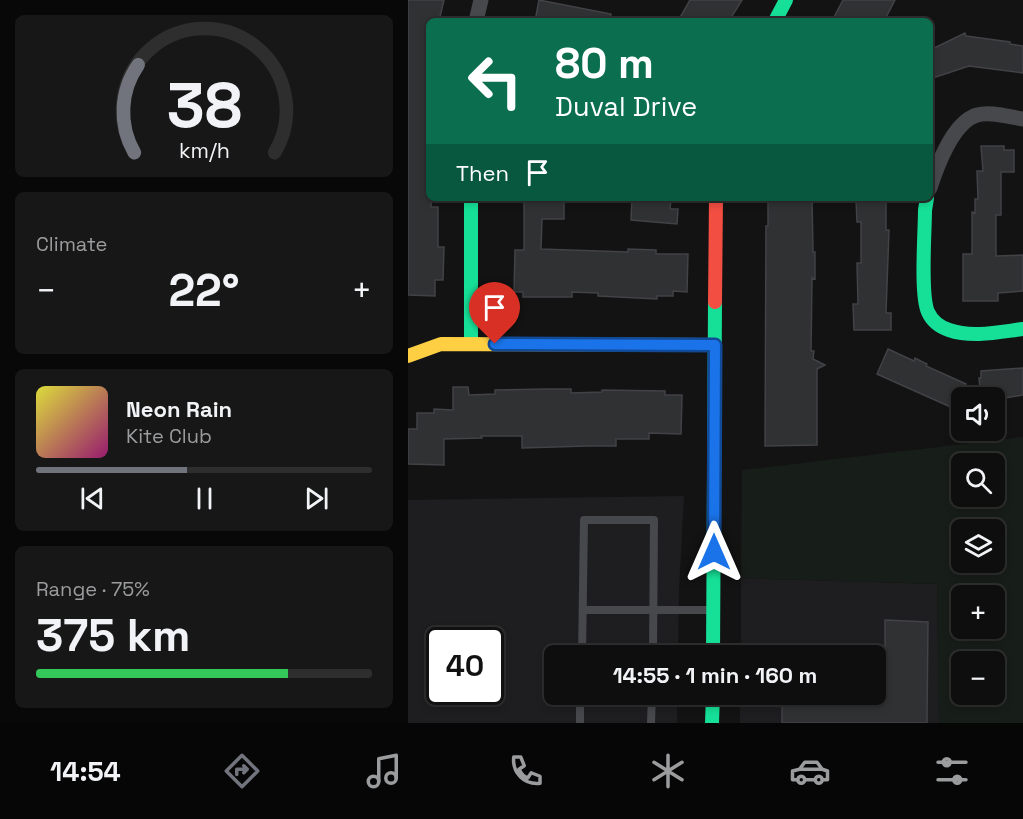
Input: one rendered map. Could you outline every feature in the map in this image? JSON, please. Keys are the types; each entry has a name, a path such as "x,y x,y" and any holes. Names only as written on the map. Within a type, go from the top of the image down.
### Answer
{"street":[{"path":"478,18 482,0"},
{"path":"777,18 786,0"},
{"path":"933,181 961,124 978,114 1023,119"},
{"path":"471,201 471,344"},
{"path":"713,645 716,201"},
{"path":"926,201 924,307 929,317 936,325 948,331 1023,329"},
{"path":"408,356 441,344 715,345"},
{"path":"712,723 713,705"}],"lane":[{"path":"582,645 584,520 654,520 653,645"},
{"path":"583,609 714,610"},
{"path":"580,705 580,723"},
{"path":"651,723 652,705"}],"shaded area":[{"path":"1023,437 1023,723 939,723 937,584 741,578 742,470 1005,441 1005,439"},
{"path":"684,496 678,645 544,645 544,705 677,705 677,723 408,723 408,500"},
{"path":"741,578 937,584 939,723 740,723 740,705 886,705 886,645 741,645"}],"building":[{"path":"408,0 444,0 440,18 426,18 426,201 431,201 431,207 438,207 438,247 444,247 443,280 435,280 435,296 408,295"},
{"path":"539,0 611,14 610,18 536,18"},
{"path":"690,0 742,0 731,18 680,18"},
{"path":"843,0 895,0 886,18 834,18"},
{"path":"965,33 966,36 1010,42 1010,44 1023,46 1023,73 969,66 933,78 933,49"},
{"path":"981,146 1004,146 1004,150 1014,150 1014,172 1001,172 1001,215 996,215 996,256 1023,255 1023,291 998,293 998,301 963,301 963,254 972,254 972,212 975,213 975,199 978,199 977,171 983,171"},
{"path":"524,201 564,201 564,219 542,219 541,249 628,252 628,249 656,250 656,254 688,254 687,292 673,291 673,296 657,296 657,299 598,296 598,293 572,292 572,297 523,297 523,292 514,292 515,250 524,250"},
{"path":"632,201 671,201 670,209 678,209 677,224 631,220"},
{"path":"768,201 812,201 815,279 812,278 811,351 814,351 813,359 825,365 817,369 817,445 765,446 766,226 768,226"},
{"path":"856,201 886,201 886,230 889,230 886,313 891,313 891,330 854,330 853,304 858,304 857,263 861,263 861,222 857,222"},
{"path":"888,349 914,361 915,358 927,364 926,366 966,384 965,387 951,387 951,407 877,374"},
{"path":"1023,368 1023,395 1005,398 1005,387 980,387 981,371"},
{"path":"453,387 468,387 469,395 495,394 495,390 571,389 571,393 602,392 602,390 665,391 665,395 682,395 681,434 649,433 649,439 616,439 616,446 522,448 522,436 444,439 444,465 408,464 408,429 417,429 417,413 434,413 434,409 453,410"},
{"path":"885,620 928,622 927,723 782,723 782,705 886,705"}],"traffic: fast":[{"path":"777,18 786,0"},
{"path":"471,201 471,344"},
{"path":"926,201 924,292 928,312 932,318 946,329 967,334 1023,329"},
{"path":"713,645 715,302"},
{"path":"712,723 713,705"}],"traffic: slow":[{"path":"408,356 441,344 715,345"}],"traffic: jam":[{"path":"715,302 716,201"}],"route":[{"path":"495,344 715,345 714,552"}]}
